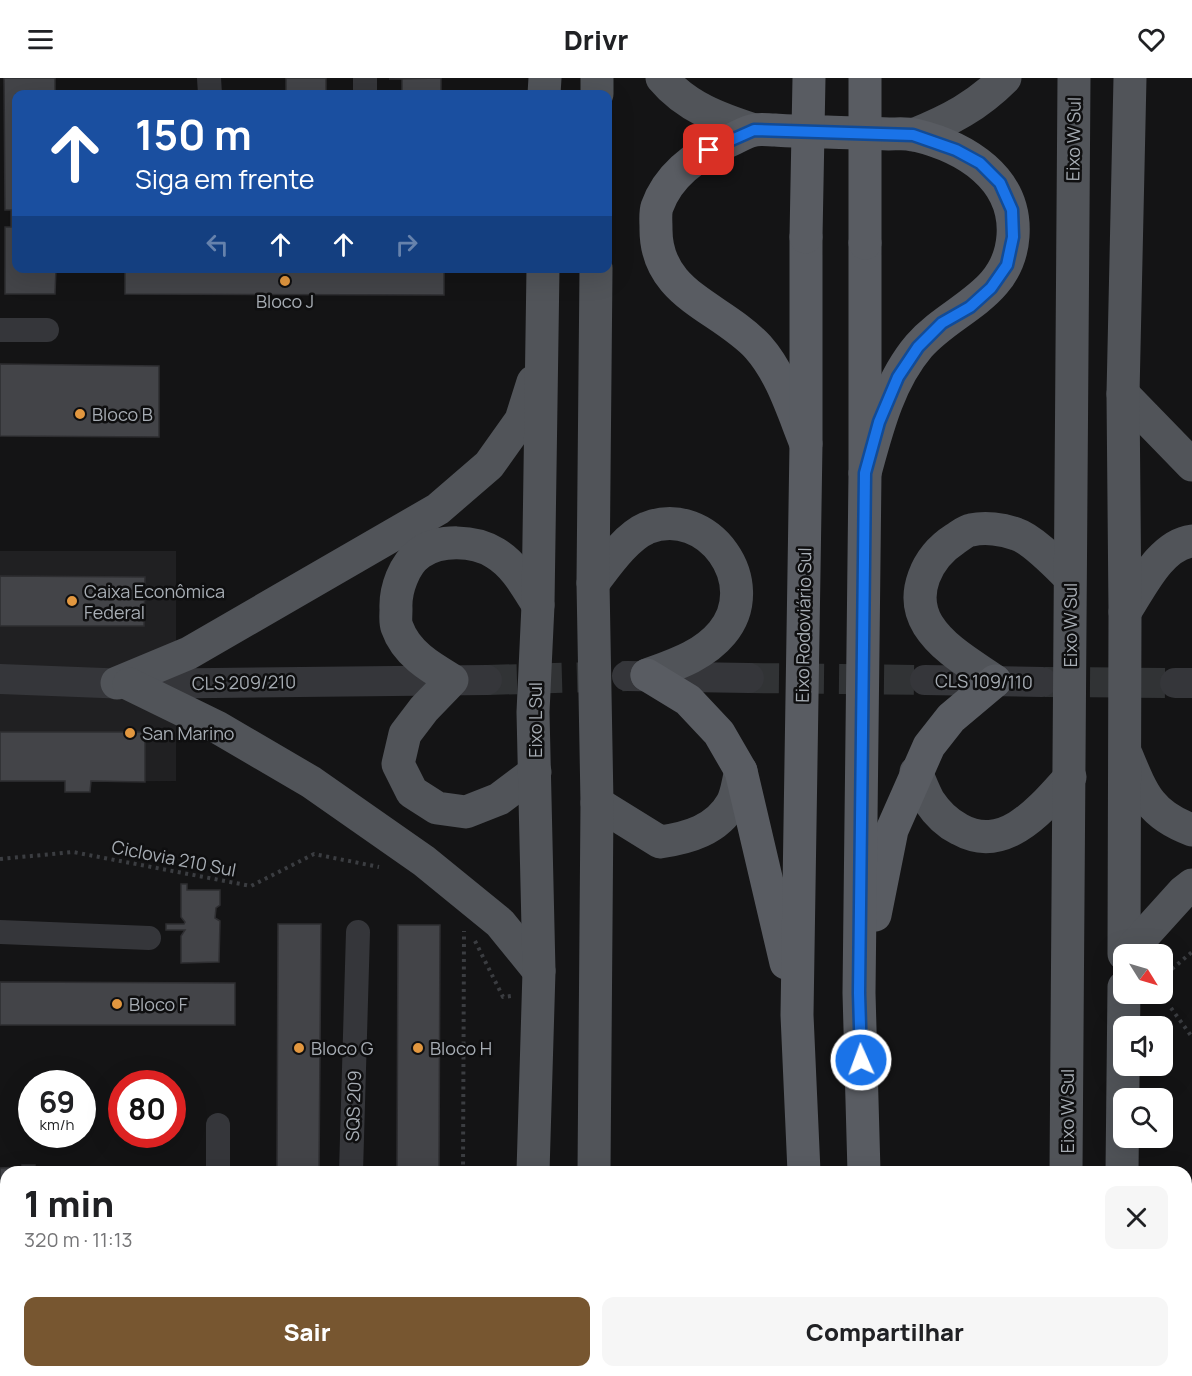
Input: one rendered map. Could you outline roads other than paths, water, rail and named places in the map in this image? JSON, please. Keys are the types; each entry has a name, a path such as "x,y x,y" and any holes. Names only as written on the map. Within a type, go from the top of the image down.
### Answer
{"highway":[{"name":"Eixo Rodoviário Sul","path":"804,1166 797,1015 809,78"},
{"path":"864,1166 859,993 865,473 865,78"},
{"path":"806,444 781,382 760,349 736,327 702,305 671,279 656,245 657,209 674,178 696,157 754,130 913,135 956,150 980,163 1000,183 1012,210 1013,237 1007,265 991,288 970,307 942,323 918,347 898,377 879,422 865,473"},
{"path":"637,676 688,700 720,733 741,771 797,1015"},
{"path":"859,993 892,830 916,772 928,746 951,718 995,681"}],"main road":[{"path":"662,78 689,103 717,118 754,130"},
{"path":"913,135 958,115 985,98 1005,78"},
{"name":"Eixo W Sul","path":"1066,1166 1074,78"},
{"path":"1125,944 1123,394 1130,78"},
{"name":"Eixo L Sul","path":"533,1166 539,971 534,712 538,605 543,273"},
{"path":"594,1166 597,803 593,583 596,273"},
{"path":"123,683 189,653 438,509 489,465 521,420 542,352"},
{"path":"1123,394 1192,465"},
{"path":"593,583 620,549 646,528 672,522 698,529 722,549 736,576 737,604 722,633 692,658 637,676"},
{"path":"995,681 947,646 928,624 919,598 925,570 943,547 969,530 993,528 1018,534 1070,577"},
{"path":"1125,612 1158,561 1185,542 1192,541"},
{"path":"535,772 499,799 466,812 437,808 412,792 398,764 405,734 424,709 452,680 428,666 410,650 396,627 395,598 401,576 420,553 444,543 469,544 494,552 517,572 538,605"},
{"path":"123,683 217,727 311,782 349,808 424,861 500,922 539,971"},
{"path":"1124,748 1139,785 1153,806 1170,822 1192,830"},
{"path":"597,803 660,842 686,838 712,825 732,803 741,771"},
{"path":"916,772 929,801 947,822 971,836 994,837 1022,825 1070,777"},
{"path":"1134,944 1192,885"},
{"path":"1122,1166 1124,1004"}],"street":[{"path":"0,330 47,330"},
{"path":"637,676 749,678"},
{"name":"CLS 209/210","path":"0,679 123,683 487,680"},
{"name":"CLS 109/110","path":"926,680 1042,682"},
{"path":"0,932 149,938"},
{"name":"SQS 209","path":"351,1166 358,932"},
{"path":"218,1125 218,1166"}],"tunnel":[{"path":"487,680 627,676"},
{"path":"749,678 925,680"},
{"path":"1045,682 1175,683"}],"place":[{"name":"Bloco J","path":"285,281"},
{"name":"Bloco B","path":"80,414"},
{"name":"Caixa Econômica Federal","path":"72,601"},
{"name":"San Marino","path":"130,733"},
{"name":"Bloco F","path":"117,1004"},
{"name":"Bloco G","path":"299,1048"},
{"name":"Bloco H","path":"418,1048"}]}
